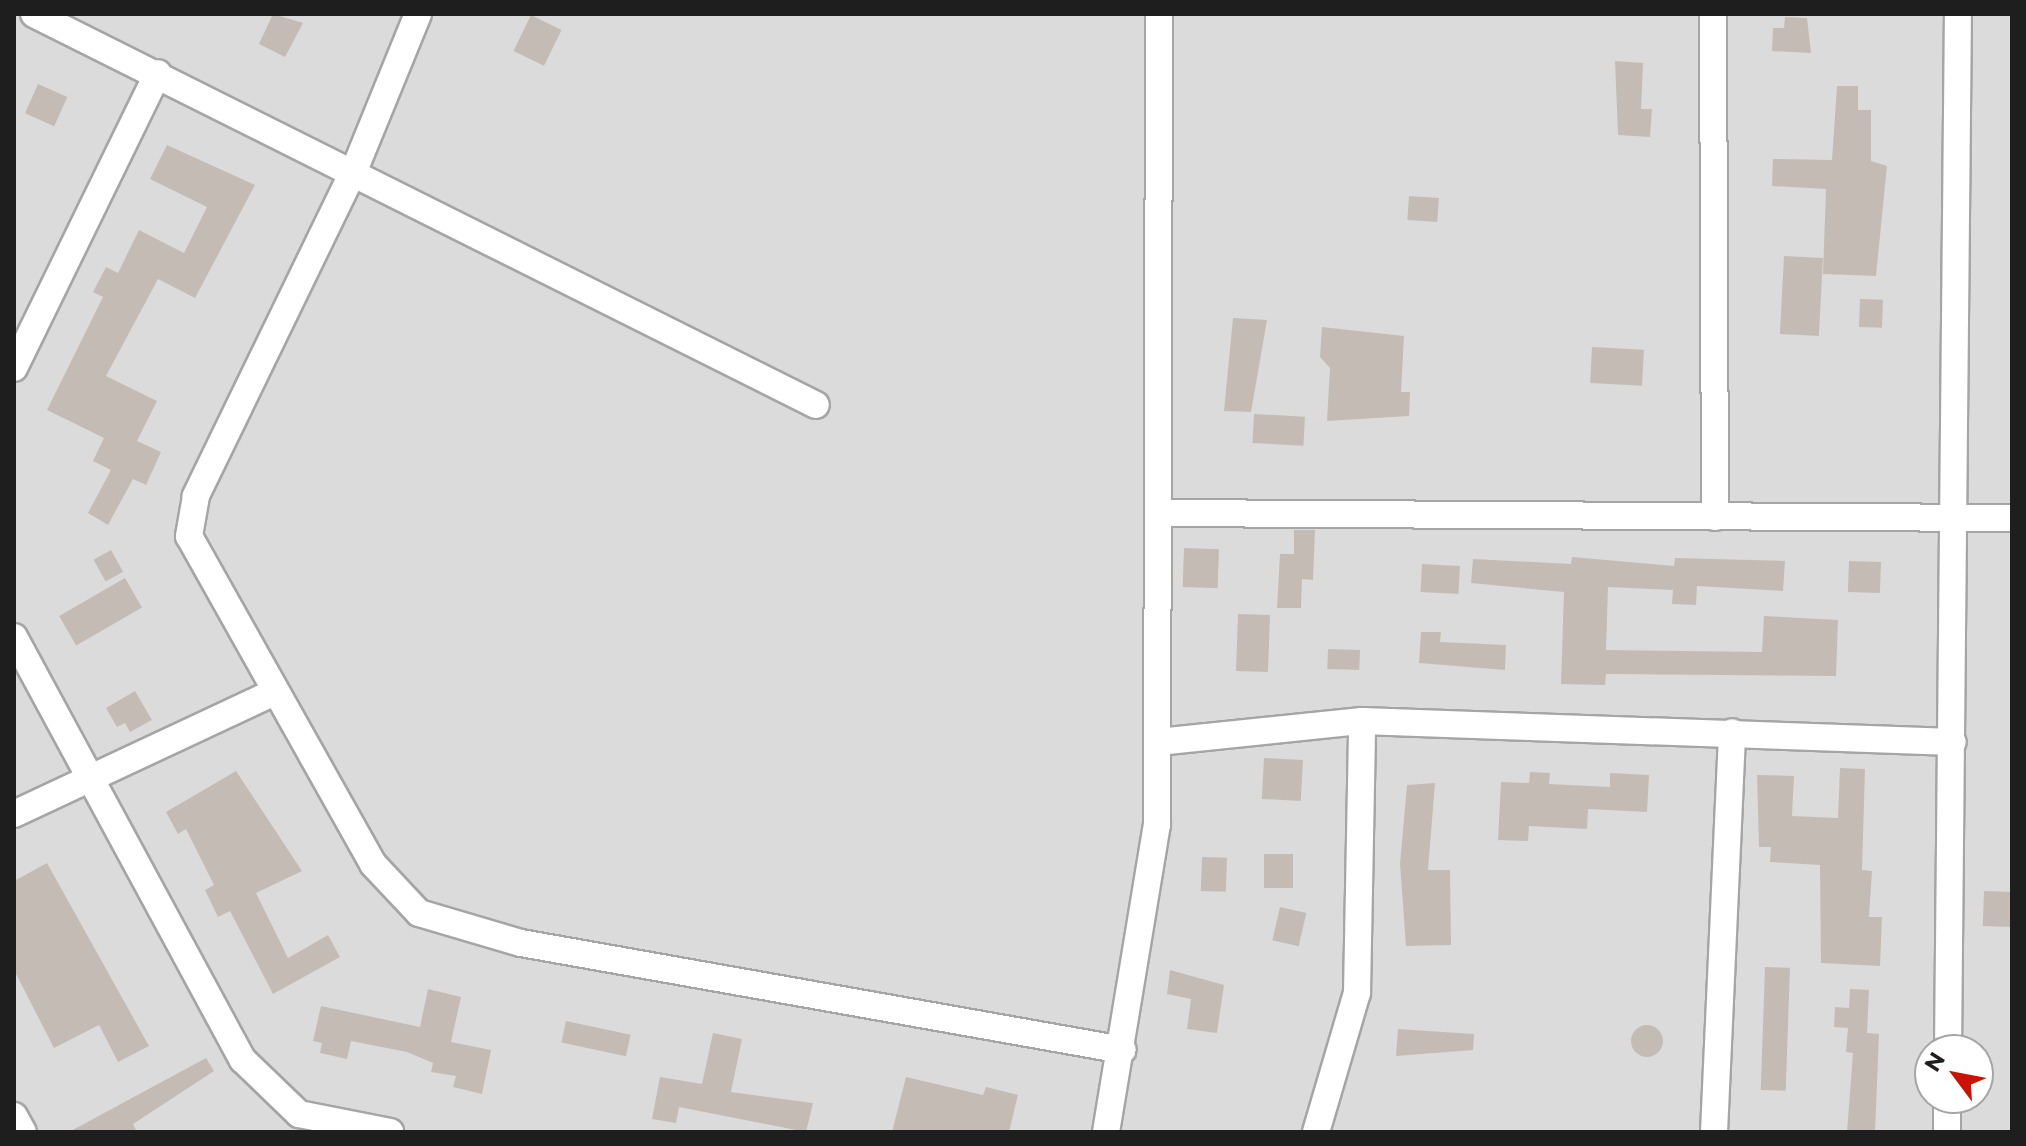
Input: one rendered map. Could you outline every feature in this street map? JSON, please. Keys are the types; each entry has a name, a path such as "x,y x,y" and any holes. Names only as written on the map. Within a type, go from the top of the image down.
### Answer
{"street":[{"path":"34,14 355,168 816,405"},
{"path":"418,14 355,168 196,496 189,536 373,864 419,913 521,943 1123,1050"},
{"path":"1106,1132 1123,1050 1157,825 1161,513 1159,14"},
{"path":"1713,14 1715,517"},
{"path":"1948,1034 1956,518 1958,14"},
{"path":"14,368 158,73"},
{"path":"1161,513 2012,518"},
{"path":"14,637 243,1060 299,1114 390,1132"},
{"path":"14,814 88,774 276,691"},
{"path":"1158,742 1362,721 1953,742"},
{"path":"1316,1132 1357,993 1362,721"},
{"path":"1714,1132 1732,732"},
{"path":"14,1116 23,1132"}],"shaded area":[{"path":"14,14 2012,14 2012,1132 14,1132"}],"building":[{"path":"273,14 303,23 285,57 259,44"},
{"path":"531,15 562,30 544,66 513,51"},
{"path":"1785,17 1807,18 1811,53 1772,51 1773,28 1784,28"},
{"path":"1615,61 1643,63 1641,109 1652,109 1650,137 1618,135"},
{"path":"38,84 67,97 54,126 25,113"},
{"path":"1837,86 1858,86 1858,110 1871,110 1871,161 1887,166 1876,276 1823,274 1826,189 1772,186 1773,159 1832,160"},
{"path":"167,145 255,185 195,298 158,279 106,376 157,401 137,441 161,452 146,485 133,479 108,525 88,513 111,470 93,461 104,438 47,410 103,297 93,292 106,267 118,273 139,230 184,253 207,207 150,179"},
{"path":"1409,196 1439,198 1437,222 1407,220"},
{"path":"1784,256 1823,258 1819,336 1780,334"},
{"path":"1860,299 1883,300 1882,328 1859,327"},
{"path":"1233,318 1267,320 1251,412 1224,411"},
{"path":"1322,327 1404,336 1401,392 1410,392 1409,416 1327,421 1330,368 1320,357"},
{"path":"1592,347 1644,350 1642,386 1590,383"},
{"path":"1254,414 1305,417 1303,446 1252,443"},
{"path":"1294,530 1315,530 1313,580 1302,579 1301,608 1277,608 1280,554 1294,554"},
{"path":"1184,548 1219,549 1218,588 1183,587"},
{"path":"111,550 123,572 106,582 94,560"},
{"path":"1572,557 1674,566 1675,558 1785,561 1783,591 1697,586 1696,605 1672,604 1673,590 1608,587 1606,650 1762,652 1764,616 1838,620 1836,676 1606,674 1605,685 1561,684 1564,592 1471,583 1473,559 1571,564"},
{"path":"1849,561 1881,562 1880,593 1848,592"},
{"path":"1422,564 1460,566 1458,594 1421,592"},
{"path":"125,578 142,607 76,645 59,616"},
{"path":"1238,614 1270,615 1268,672 1236,671"},
{"path":"1421,632 1441,632 1440,642 1506,645 1505,670 1419,663"},
{"path":"1328,649 1360,650 1359,670 1327,669"},
{"path":"135,691 152,720 130,732 125,723 117,727 106,708"},
{"path":"1264,758 1303,760 1301,801 1262,799"},
{"path":"1840,768 1865,769 1862,870 1872,871 1869,917 1882,917 1880,966 1821,963 1820,865 1770,862 1771,847 1759,847 1757,775 1794,776 1792,816 1838,818"},
{"path":"236,771 302,871 256,893 288,958 328,935 340,957 273,994 230,911 218,917 205,890 214,885 186,829 178,834 166,812"},
{"path":"1530,772 1550,773 1549,784 1610,787 1610,773 1649,775 1647,812 1588,809 1587,829 1529,826 1528,841 1498,840 1501,782 1529,783"},
{"path":"1435,783 1428,870 1450,870 1451,945 1406,946 1400,864 1407,785"},
{"path":"1264,854 1293,854 1293,888 1264,888"},
{"path":"1202,857 1227,858 1226,892 1201,891"},
{"path":"47,863 149,1046 118,1062 99,1025 54,1048 14,970 14,881"},
{"path":"1984,891 2012,892 2011,927 1983,926"},
{"path":"1280,907 1306,913 1299,946 1272,940"},
{"path":"1765,967 1790,968 1786,1091 1761,1090"},
{"path":"1170,970 1224,985 1217,1033 1187,1029 1191,999 1167,994"},
{"path":"428,989 461,997 451,1042 491,1050 482,1094 453,1087 456,1076 431,1072 433,1063 407,1052 351,1041 347,1059 320,1053 322,1043 313,1041 321,1006 420,1027"},
{"path":"1850,989 1869,990 1867,1033 1879,1034 1875,1132 1847,1132 1853,1053 1846,1052 1848,1028 1834,1027 1835,1007 1849,1008"},
{"path":"566,1021 631,1035 626,1056 561,1043"},
{"path":"1647,1025 1658,1030 1663,1041 1658,1052 1647,1057 1636,1052 1631,1041 1636,1030"},
{"path":"1398,1029 1474,1034 1473,1050 1396,1056"},
{"path":"713,1033 742,1039 731,1092 813,1103 806,1132 679,1107 676,1123 652,1119 660,1077 702,1084"},
{"path":"206,1058 214,1071 133,1124 137,1132 69,1132"},
{"path":"906,1077 983,1095 986,1087 1018,1095 1009,1132 892,1132"}]}
